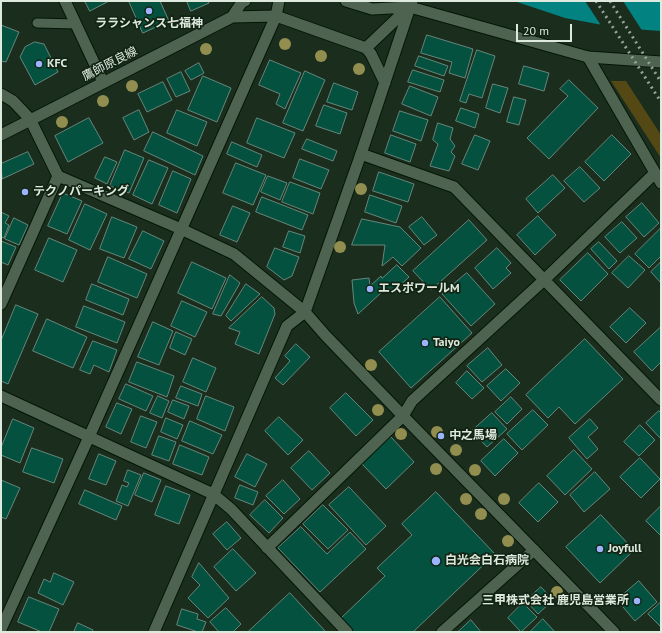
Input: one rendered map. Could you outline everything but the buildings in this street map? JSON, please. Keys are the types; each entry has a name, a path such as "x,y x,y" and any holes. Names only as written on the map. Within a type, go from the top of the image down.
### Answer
{"street":[{"path":"65,1 104,82"},
{"name":"鷹師原良線","path":"232,17 242,2 245,1"},
{"path":"1,629 89,437 276,16 280,1"},
{"path":"346,1 372,9 411,4 588,58 661,62"},
{"path":"385,83 371,54 366,48 411,4"},
{"path":"154,632 287,326 305,312 361,154 411,4"},
{"name":"鷹師原良線","path":"1,135 232,17 276,16 366,48"},
{"path":"588,58 661,183"},
{"path":"1,94 13,101 30,120 58,176 181,229 234,254 305,312 403,416 614,632"},
{"path":"361,154 454,187 661,400"},
{"path":"267,548 403,416 412,401 544,280 655,173"},
{"path":"1,304 58,176"},
{"path":"1,396 213,494 231,509 347,632"},
{"path":"442,632 534,550"}],"lane":[{"path":"37,23 76,24"}],"shaded area":[{"path":"611,81 626,81 661,135 661,158"}],"water":[{"path":"514,1 661,1 661,31 619,28 565,18"}],"pier":[{"path":"585,1 623,1 643,32 602,27"}],"railway":[{"path":"596,1 661,102"},
{"path":"610,1 661,82"}],"place":[{"name":"ララシャンス七福神","path":"149,11"},
{"name":"KFC","path":"39,64"},
{"name":"テクノパーキング","path":"25,192"},
{"name":"エスポワールM","path":"370,289"},
{"name":"Taiyo","path":"425,343"},
{"name":"中之馬場","path":"441,436"},
{"name":"Joyfull","path":"600,549"},
{"name":"白光会白石病院","path":"436,561"},
{"name":"三甲株式会社 鹿児島営業所","path":"637,601"}]}
